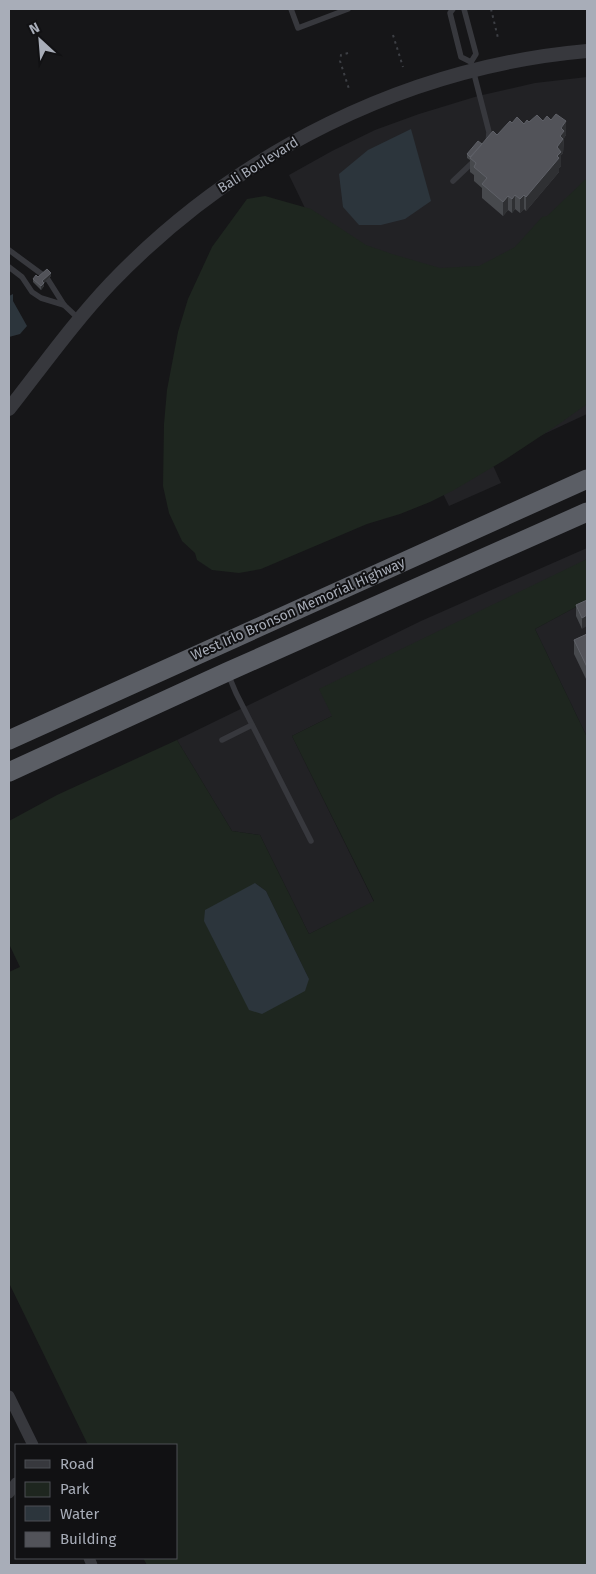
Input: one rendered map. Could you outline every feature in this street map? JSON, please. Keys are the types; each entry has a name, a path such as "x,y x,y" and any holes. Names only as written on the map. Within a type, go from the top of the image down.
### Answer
{"highway":[{"name":"West Irlo Bronson Memorial Highway","path":"9,740 587,479"},
{"name":"West Irlo Bronson Memorial Highway","path":"9,772 227,672 587,512"},
{"path":"227,672 240,648 276,619"},
{"path":"176,695 205,670 213,657 215,646"}],"street":[{"name":"Bali Boulevard","path":"9,409 79,319 111,282 163,233 223,185 255,164 308,133 370,104 472,66 587,51"},
{"path":"10,1402 32,1444"}],"lane":[{"path":"291,9 298,28 348,9"},
{"path":"453,9 450,13 461,57 472,66"},
{"path":"464,9 476,54 472,66 489,132 488,142 484,149"},
{"path":"453,181 478,156"},
{"path":"9,250 47,278 64,306 79,319"},
{"path":"9,267 22,277 32,292 41,298 64,306"},
{"path":"227,672 311,841"},
{"path":"222,740 252,725"}],"path":[{"path":"491,9 498,38"},
{"path":"393,35 403,67"},
{"path":"348,53 341,55 340,61 349,89"}],"shaded area":[{"path":"587,77 587,414 490,459 501,483 449,506 289,175 375,130 419,114 478,96 535,83"},
{"path":"587,548 587,559 332,716 292,736 374,902 309,934 260,835 232,831 177,740 421,621"},
{"path":"587,601 587,737 535,629"}],"green space":[{"path":"587,178 587,404 503,461 454,490 400,514 367,524 261,569 239,573 212,570 197,560 195,553 182,541 169,513 163,486 164,424 167,390 178,332 188,299 212,247 247,199 265,196 311,209 366,245 440,268 479,266 515,247 542,217 547,216"},
{"path":"587,559 587,601 535,629 587,737 587,1565 147,1565 144,1559 178,1559 178,1444 88,1444 9,1283 9,972 20,967 9,944 9,821 57,795 177,740 232,831 260,835 309,934 374,901 292,736 332,716 319,689","holes":["255,883 266,891 309,979"]}],"water":[{"path":"411,129 431,201 405,219 381,225 359,225 343,207 339,174 368,150"},
{"path":"13,294 13,301 27,326 20,334 9,337 9,296"},
{"path":"255,883 266,891 309,979 305,991 262,1014 249,1010 204,921 205,910"}],"building":[{"path":"556,114 566,121 561,128 564,131 560,136 563,139 557,147 561,152 557,156 559,158 526,197 524,195 520,199 515,195 512,199 508,196 503,202 482,184 487,178 474,167 476,163 470,158 493,131 497,135 510,121 512,123 517,117 524,124 527,120 529,122 537,115 543,121 547,116 551,120"},
{"path":"478,141 482,144 470,157 467,154"},
{"path":"47,269 51,273 42,281 44,283 41,286 33,279 36,275 38,277"},
{"path":"587,600 587,615 582,618 576,605"},
{"path":"587,634 587,667 574,640"}]}
